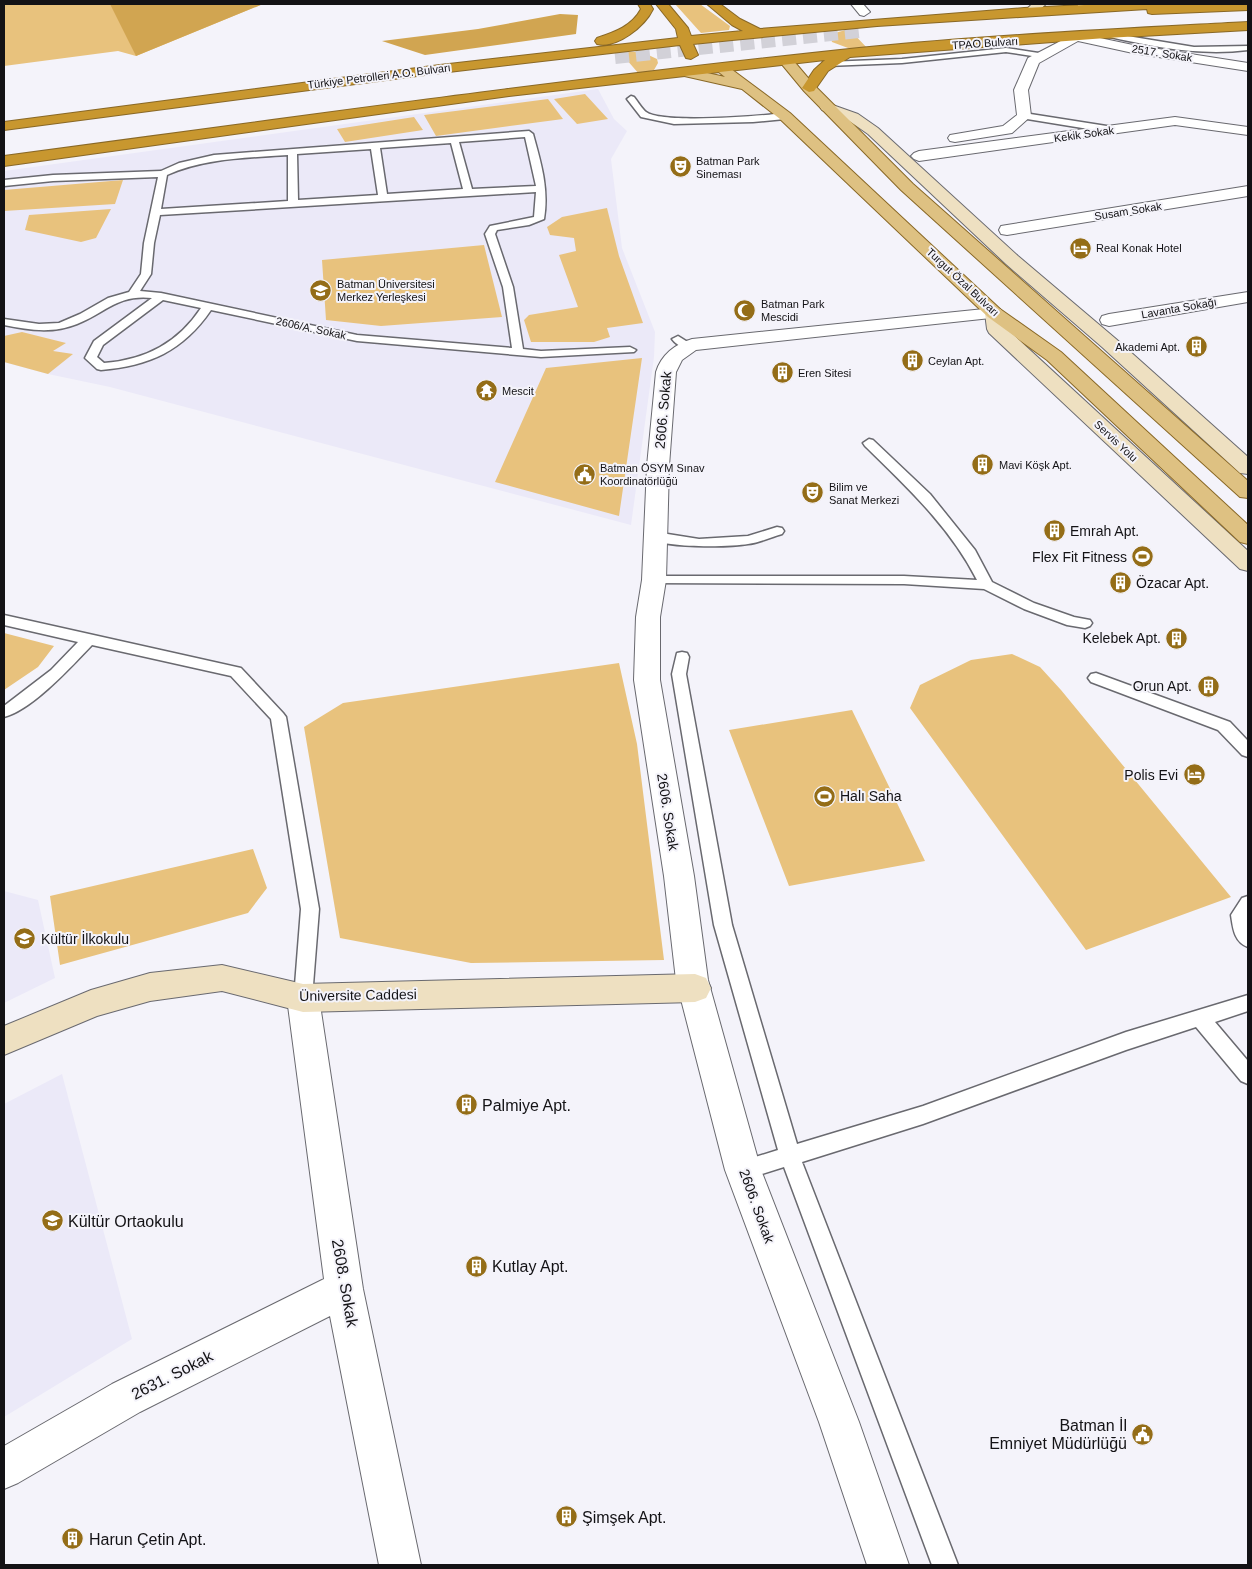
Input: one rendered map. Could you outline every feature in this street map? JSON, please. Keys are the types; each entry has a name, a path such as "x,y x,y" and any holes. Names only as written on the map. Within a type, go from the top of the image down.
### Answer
{"highway":[{"path":"554,54 625,32 643,18 647,9 644,4"},
{"path":"662,4 682,28 688,48 694,57 706,64 722,69"},
{"path":"713,4 736,22 756,32 782,51"},
{"name":"TPAO Bulvarı","path":"854,28 1036,7 1170,4"},
{"name":"TPAO Bulvarı","path":"756,32 1248,6"},
{"name":"TPAO Bulvarı","path":"866,47 1121,24 1248,19"},
{"name":"TPAO Bulvarı","path":"722,69 782,51 1076,37 1248,26"},
{"path":"854,28 820,31 817,34 821,42 844,52 866,47"},
{"name":"Türkiye Petrolleri A.O. Bulvarı","path":"4,135 617,52 686,39 756,32"},
{"path":"809,88 816,76 827,64 866,47"},
{"path":"617,52 646,49 668,59 670,67 665,72 630,73"},
{"name":"Türkiye Petrolleri A.O. Bulvarı","path":"24,124 554,54 617,52"},
{"name":"Türkiye Petrolleri A.O. Bulvarı","path":"4,150 414,93 630,73 722,69"},
{"name":"Türkiye Petrolleri A.O. Bulvarı","path":"4,161 509,92 630,73"}],"main road":[{"path":"782,51 809,88 906,187 1248,492"},
{"name":"Turgut Özal Bulvarı","path":"722,69 785,116 994,312 1054,356 1248,537"},
{"path":"685,72 716,79 755,92"}],"street":[{"path":"955,138 1007,130 1024,116 1021,90 1033,61 1076,37"},
{"name":"2517. Sokak","path":"1076,37 1133,49 1248,67"},
{"path":"828,107 852,117 873,132 1012,260 1243,458"},
{"name":"Kekik Sokak","path":"919,156 1175,121 1248,131"},
{"path":"4,126 24,124"},
{"name":"Susam Sokak","path":"1007,230 1248,191"},
{"name":"Lavanta Sokağı","path":"1109,320 1248,297"},
{"name":"2606. Sokak","path":"888,1565 838,1422 743,1170 694,988 647,680 648,617 654,580 658,466 668,362 684,342 994,312"},
{"name":"Servis Yolu","path":"994,312 996,329 1248,564"},
{"name":"Üniversite Caddesi","path":"4,1042 91,1004 150,987 222,978 303,998 694,988"},
{"name":"2608. Sokak","path":"303,998 344,1289 400,1565"},
{"name":"2631. Sokak","path":"4,1469 126,1398 344,1289"}],"lane":[{"path":"1106,34 1187,50 1215,51 1248,48"},
{"path":"827,64 902,61 1006,50 1045,56"},
{"path":"631,99 644,115 674,121 753,119 785,116"},
{"path":"1024,116 1034,116 1079,126 1113,130"},
{"path":"4,183 63,178 163,174 182,165 214,158 529,134 541,189 542,204 538,219 493,228 490,234 508,287 518,352"},
{"path":"454,140 468,192"},
{"path":"375,146 383,197"},
{"path":"292,152 293,204"},
{"path":"134,292 146,274 155,212 163,174"},
{"path":"155,212 541,189"},
{"name":"2606/A. Sokak","path":"4,322 37,328 61,326 84,318 111,299 134,292 161,296 358,338 541,354 630,350"},
{"path":"161,296 98,343 91,358 101,367 124,366 154,357 178,341 202,316 208,306"},
{"path":"869,442 925,497 970,553 988,585"},
{"path":"656,536 699,543 749,540 777,531"},
{"path":"654,580 904,580 988,585 1029,606 1072,622 1085,623"},
{"path":"4,620 236,672 278,717 310,909 303,998"},
{"path":"4,712 11,709 56,674 89,639"},
{"path":"682,658 679,674 723,925 790,1156 946,1565"},
{"path":"1096,678 1224,726 1248,751"},
{"path":"1248,903 1240,915 1243,932 1248,939"},
{"path":"743,1170 922,1115 1126,1040 1248,1003"},
{"path":"1200,1018 1248,1075"}],"shaded area":[{"path":"4,4 263,4 136,56 118,51 4,66"},
{"path":"110,4 263,4 136,56"},
{"path":"675,4 700,4 730,26 729,30 701,33"},
{"path":"560,14 578,15 576,34 425,55 382,41 478,29"},
{"path":"849,29 869,50 848,48 832,42 830,37 835,33"},
{"path":"620,52 642,52 657,59 658,63 654,70 639,74"},
{"name":"Batman Üniversitesi Merkez Yerleşkesi","path":"598,89 614,119 627,131 611,159 622,248 655,332 654,357 631,525 110,387 48,374 4,362 4,171"},
{"path":"585,94 608,119 577,124 554,99"},
{"path":"548,99 563,119 436,136 424,115"},
{"path":"414,117 423,130 345,142 337,129"},
{"path":"123,180 115,204 4,211 4,190"},
{"path":"607,208 619,256 643,323 607,328 610,337 594,342 531,342 524,320 529,315 578,307 559,255 576,251 574,238 550,235 547,227 562,217"},
{"path":"111,209 96,238 81,242 25,230 29,215"},
{"path":"484,245 502,317 381,326 326,320 322,260"},
{"path":"22,332 66,343 53,351 73,354 48,374 4,362 4,336"},
{"path":"642,358 619,516 495,482 546,368"},
{"path":"4,633 54,646 38,667 4,690"},
{"path":"1012,654 1040,667 1061,690 1231,897 1086,950 910,708 920,685 971,660"},
{"path":"619,663 637,744 664,960 471,963 340,938 304,727 343,703"},
{"name":"Halı Saha","path":"852,710 925,861 789,886 729,730"},
{"path":"253,849 267,888 248,913 60,965 50,896"},
{"name":"Kültür İlkokulu","path":"4,891 38,900 55,978 4,1003"},
{"name":"Kültür Ortaokulu","path":"62,1074 132,1339 4,1417 4,1104"}],"tunnel":[{"path":"615,57 860,31"}],"place":[{"name":"Batman Park Sineması","path":"680,167"},
{"name":"Real Konak Hotel","path":"1080,248"},
{"name":"Batman Üniversitesi Merkez Yerleşkesi","path":"321,290"},
{"name":"Batman Park Mescidi","path":"745,310"},
{"name":"Akademi Apt.","path":"1196,347"},
{"name":"Ceylan Apt.","path":"912,361"},
{"name":"Eren Sitesi","path":"782,373"},
{"name":"Mescit","path":"486,391"},
{"name":"Mavi Köşk Apt.","path":"983,465"},
{"name":"Batman ÖSYM Sınav Koordinatörlüğü","path":"584,474"},
{"name":"Bilim ve Sanat Merkezi","path":"813,493"},
{"name":"Emrah Apt.","path":"1054,531"},
{"name":"Flex Fit Fitness","path":"1143,557"},
{"name":"Özacar Apt.","path":"1120,583"},
{"name":"Kelebek Apt.","path":"1177,638"},
{"name":"Orun Apt.","path":"1208,686"},
{"name":"Polis Evi","path":"1194,775"},
{"name":"Halı Saha","path":"824,796"},
{"name":"Kültür İlkokulu","path":"25,939"},
{"name":"Palmiye Apt.","path":"466,1105"},
{"name":"Kültür Ortaokulu","path":"52,1221"},
{"name":"Kutlay Apt.","path":"476,1266"},
{"name":"Batman İl Emniyet Müdürlüğü","path":"1143,1434"},
{"name":"Şimşek Apt.","path":"566,1517"},
{"name":"Harun Çetin Apt.","path":"73,1539"}]}
